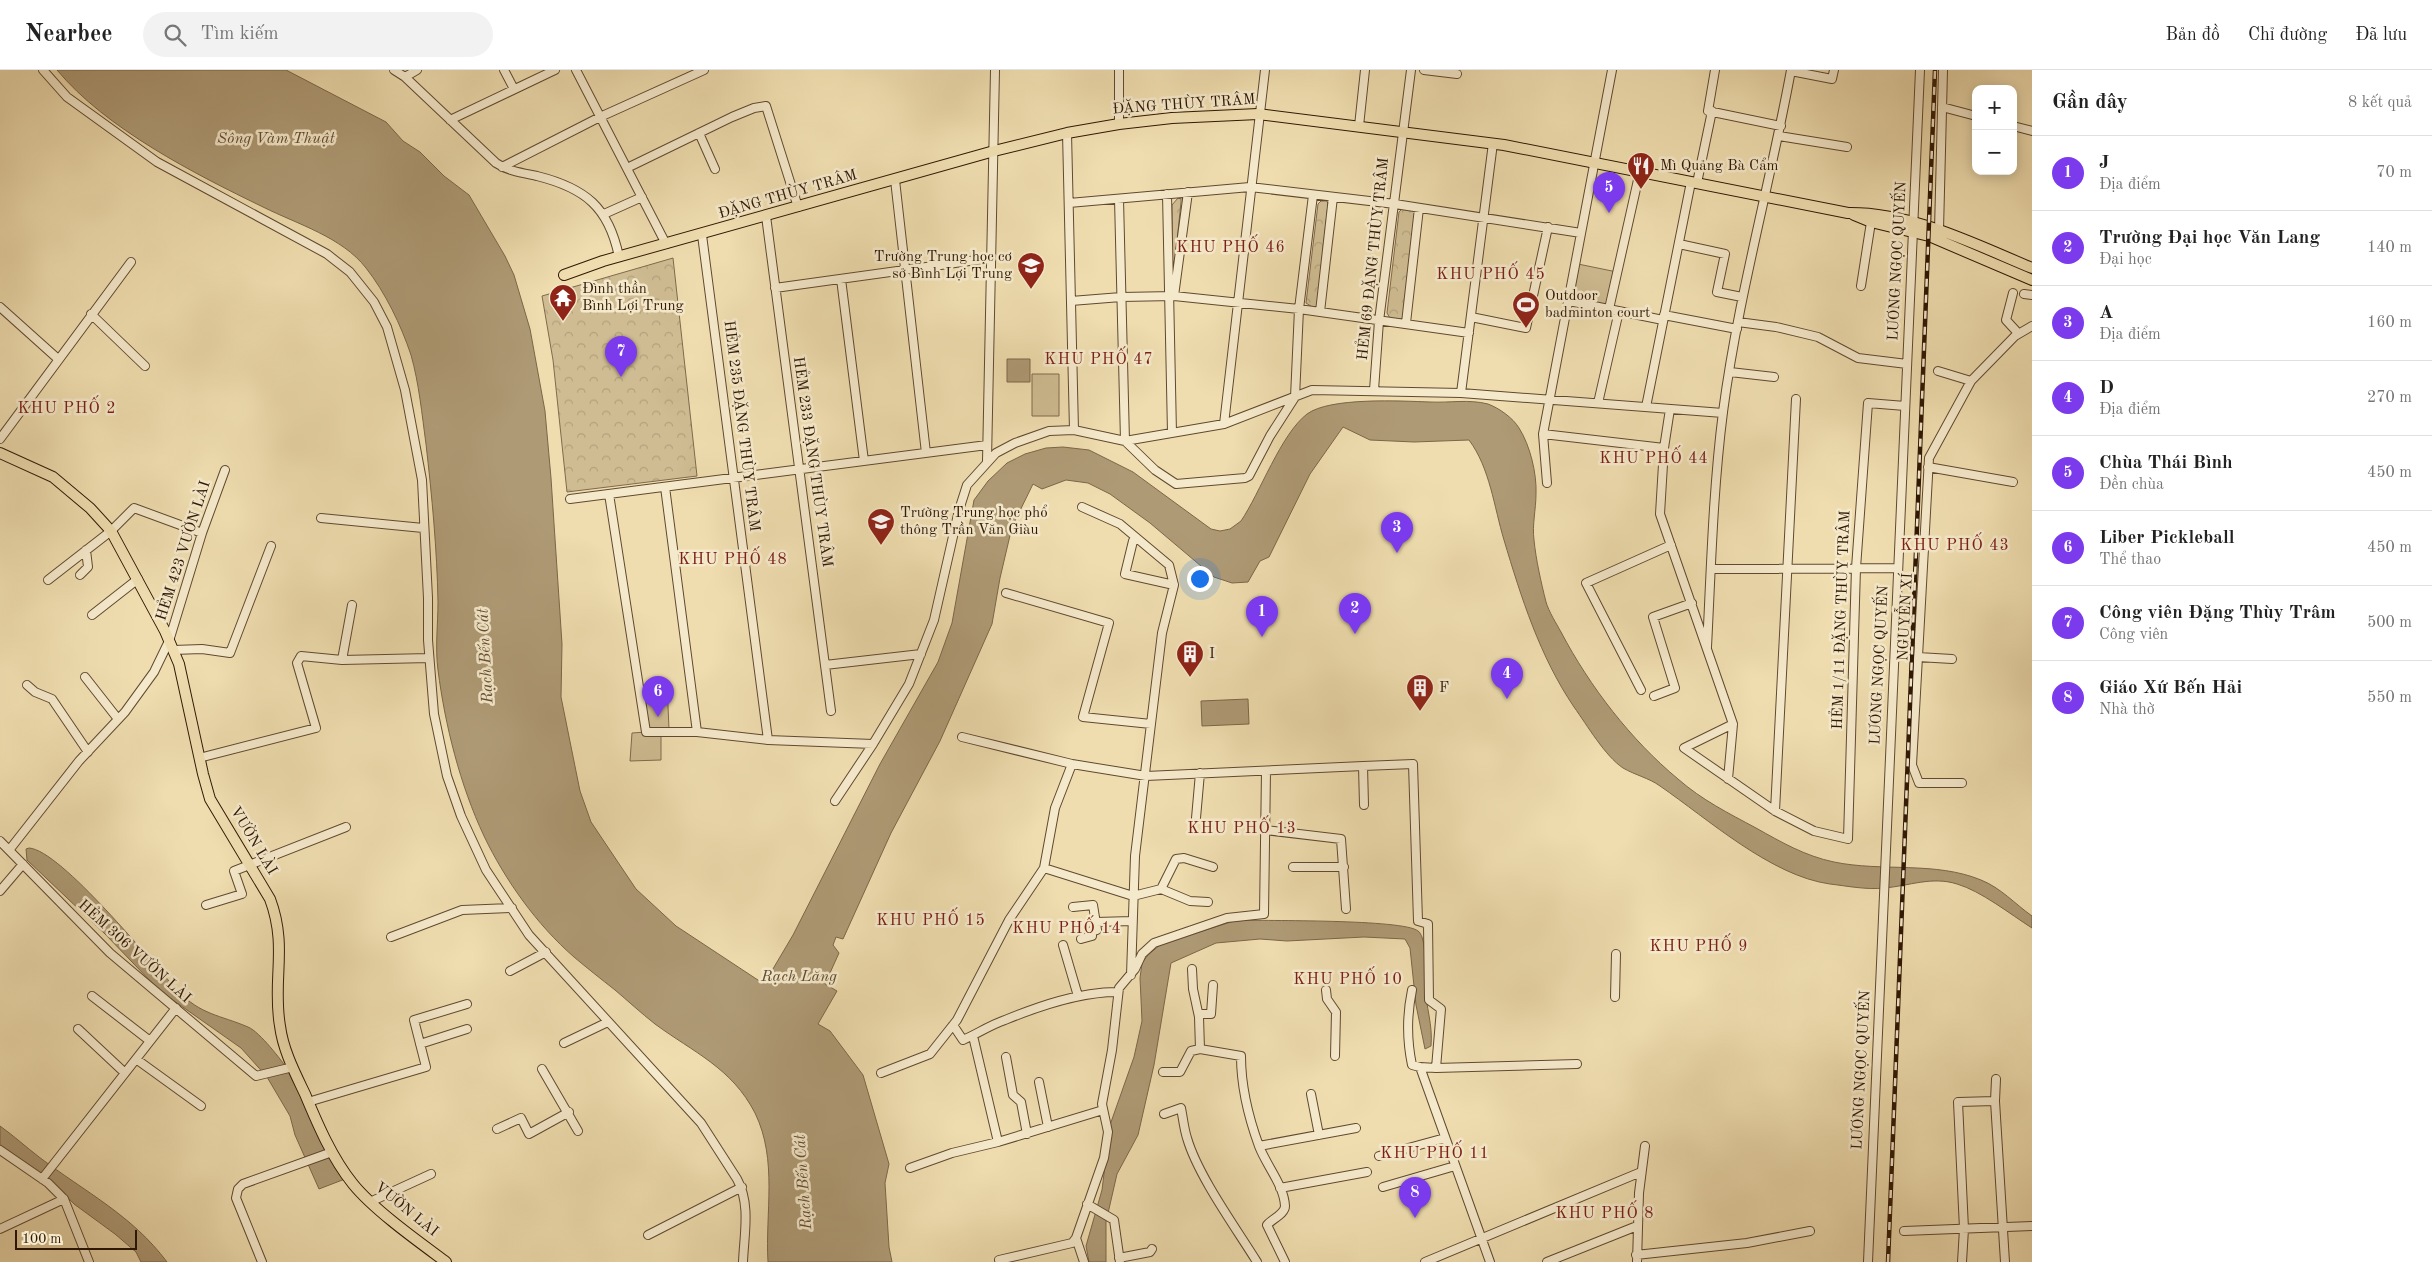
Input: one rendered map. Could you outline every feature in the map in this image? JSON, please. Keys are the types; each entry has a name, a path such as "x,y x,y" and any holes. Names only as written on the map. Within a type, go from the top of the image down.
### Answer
{"main road":[{"name":"ĐẶNG THÙY TRÂM","path":"564,275 619,257 994,151 1067,133 1119,124 1172,118 1258,114 1493,144 1595,162 1848,213 1871,222 1939,230 2032,268"},
{"name":"ĐẶNG THÙY TRÂM","path":"1848,213 1872,212 2032,280"},
{"name":"VƯỜN LÀI","path":"0,453 53,477 90,508 111,531 138,579 171,645 183,678 199,758 210,799 270,899 279,929 279,1018 284,1044 292,1067 331,1152 352,1184 370,1202 446,1262"}],"street":[{"path":"43,70 67,97 139,150 178,175 327,254 358,281 378,310 396,354 418,455 428,598 429,658 434,714 447,776 461,816 486,870 529,935 701,1123 742,1187 746,1206 743,1262"},
{"path":"394,70 405,76 502,167 570,187 584,195 604,214 615,237 619,257"},
{"path":"405,76 417,70"},
{"path":"504,70 514,89"},
{"path":"450,120 555,70"},
{"path":"576,70 666,244"},
{"path":"502,167 600,117 704,70"},
{"path":"987,461 995,70"},
{"path":"1119,70 1119,124"},
{"path":"1224,424 1258,114 1265,70"},
{"path":"1359,126 1365,70"},
{"name":"HẺM 69 ĐẶNG THÙY TRÂM","path":"1374,390 1379,321 1411,70"},
{"path":"1424,70 1457,74"},
{"path":"1547,483 1543,434 1612,70"},
{"path":"1714,70 1708,111 1780,126"},
{"path":"1706,647 1723,413 1742,298 1779,136 1791,70 1832,80 1834,70"},
{"name":"LƯƠNG NGỌC QUYẾN","path":"1868,1262 1920,70"},
{"path":"1939,230 1943,70"},
{"path":"626,168 739,114 766,106 798,207"},
{"path":"1942,107 1972,115"},
{"path":"1646,407 1678,244 1712,111"},
{"path":"2017,127 2032,131"},
{"path":"699,133 715,169"},
{"path":"1067,133 1074,430"},
{"path":"1779,136 1847,147"},
{"path":"1461,393 1493,144"},
{"path":"1609,309 1640,171"},
{"path":"895,180 926,453"},
{"path":"1069,203 1250,187 1395,204 1582,232"},
{"path":"1171,296 1188,192"},
{"path":"1167,194 1171,296 1172,433"},
{"path":"1119,199 1125,442 1144,460 1176,484 1247,477 1295,397 1299,309 1313,195"},
{"path":"604,214 642,197"},
{"path":"1320,312 1333,197"},
{"path":"1406,323 1419,208"},
{"name":"HẺM 233 ĐẶNG THÙY TRÂM","path":"766,216 831,711"},
{"path":"1861,286 1871,222"},
{"path":"1471,317 1526,328 1548,227"},
{"name":"HẺM 235 ĐẶNG THÙY TRÂM","path":"702,235 768,740"},
{"path":"1678,244 1725,254 1717,292 1742,298"},
{"path":"775,288 991,258"},
{"path":"0,438 58,358 93,316 131,262"},
{"path":"841,279 864,461"},
{"path":"2014,293 2006,320 2018,333"},
{"path":"1071,301 1171,296 1299,309 1469,333"},
{"path":"1569,301 1664,318 1818,337 1858,358 1907,364"},
{"path":"0,307 58,358"},
{"path":"1598,403 1619,311"},
{"path":"93,316 145,366"},
{"name":"NGUYỄN XÍ","path":"1962,783 1918,783 1912,765 1929,458 1971,381 2018,333 2032,326"},
{"path":"1938,371 1971,381"},
{"path":"1730,372 1774,377"},
{"path":"835,801 873,744 909,684 934,620 962,498 967,485 996,453 1032,436 1049,431 1074,430 1125,442 1224,424 1312,390 1461,393 1723,413"},
{"path":"1775,811 1796,399"},
{"name":"HẺM 1/11 ĐẶNG THÙY TRÂM","path":"1775,811 1814,831 1848,839 1856,568 1868,403 1905,406"},
{"path":"1670,409 1664,448 1660,514 1732,724 1728,779"},
{"path":"1543,434 1664,448"},
{"path":"570,499 734,479 987,444"},
{"path":"1928,467 2013,482"},
{"name":"HẺM 423 VƯỜN LÀI","path":"10,849 88,752 118,719 154,672 171,645 202,533 225,470"},
{"path":"665,488 698,732"},
{"path":"609,494 646,732 698,732 768,740 873,744"},
{"path":"48,580 111,531 134,508 202,533"},
{"path":"1082,508 1120,524 1169,565 1174,585 1162,633 1151,724 1133,896 1131,975"},
{"path":"321,518 423,528"},
{"path":"1133,542 1125,574 1174,585"},
{"path":"1641,690 1586,583 1671,545"},
{"path":"171,645 230,652 271,546"},
{"path":"80,576 88,567 86,550"},
{"path":"1711,569 1898,568"},
{"path":"92,614 138,579"},
{"path":"1006,593 1109,623 1083,717 1151,724"},
{"path":"1654,696 1675,688 1653,618 1692,603"},
{"path":"342,660 352,605"},
{"path":"825,665 921,654"},
{"path":"199,758 316,728 297,660 304,655 342,660 429,658"},
{"path":"1918,656 1952,659"},
{"path":"85,677 118,719"},
{"path":"27,684 35,692 52,700 88,752"},
{"path":"1732,724 1684,748 1775,811"},
{"path":"962,737 1072,764 1146,776 1413,764 1418,921 1428,924 1429,1000 1432,1005 1440,1009 1436,1068"},
{"path":"881,1073 930,1054 953,1025 1009,920 1044,868 1055,808 1072,764"},
{"path":"1363,766 1364,805"},
{"path":"999,1260 1072,1242 1076,1238 1104,1158 1108,1132 1107,1119 1103,1110 1117,992 1123,981 1131,975 1142,954 1154,943 1227,918 1264,914 1266,771"},
{"path":"1196,818 1200,773"},
{"path":"206,905 242,894 234,871 346,827"},
{"path":"1266,830 1341,839 1346,908"},
{"name":"HẺM 306 VƯỜN LÀI","path":"0,841 10,849 110,953 256,1076 292,1067"},
{"path":"1161,889 1176,859 1184,858 1213,867"},
{"path":"0,891 23,864"},
{"path":"1293,868 1344,867"},
{"path":"1044,868 1133,896 1161,889 1190,901 1208,902"},
{"path":"1073,907 1093,905 1097,930 1092,931 1092,936 1081,938"},
{"path":"391,937 462,910 512,908"},
{"path":"1096,922 1132,921"},
{"path":"1063,945 1078,996"},
{"path":"510,972 546,952"},
{"path":"1614,997 1616,954"},
{"path":"1192,969 1193,989 1199,1014 1200,1049"},
{"path":"1199,1014 1211,1014 1212,985"},
{"path":"1326,990 1327,999 1336,1012 1335,1056"},
{"path":"1412,990 1408,1015 1411,1063 1420,1067 1436,1068 1578,1064"},
{"path":"953,1025 962,1040 1004,1020 1078,996 1117,992"},
{"path":"92,996 150,1041"},
{"path":"308,1102 426,1067 414,1020 467,1004"},
{"path":"43,1178 176,1008"},
{"path":"564,1043 608,1022"},
{"path":"78,1029 125,1073"},
{"path":"420,1044 467,1029"},
{"path":"973,1036 998,1142"},
{"path":"1163,1072 1180,1072 1191,1052 1200,1049 1241,1056 1243,1094 1260,1146 1280,1188 1284,1211 1271,1220 1267,1229 1285,1262"},
{"path":"1006,1058 1013,1095 1021,1102 1027,1134"},
{"path":"136,1059 201,1106"},
{"path":"1420,1067 1490,1262"},
{"path":"542,1069 569,1112 578,1131"},
{"path":"1996,1079 1995,1101 2005,1262"},
{"path":"1039,1082 1048,1127"},
{"path":"1311,1094 1319,1135"},
{"path":"1962,1262 1964,1229 1958,1102 1995,1101"},
{"path":"1164,1114 1181,1108 1187,1139 1192,1152 1209,1184 1257,1262"},
{"path":"910,1168 952,1153 1027,1134 1103,1110"},
{"path":"498,1129 521,1118 529,1134 569,1112"},
{"path":"1260,1146 1356,1128"},
{"path":"1379,1156 1445,1138"},
{"path":"1645,1146 1641,1172 1636,1258 1747,1243 1810,1231"},
{"path":"0,1150 43,1178 64,1199 88,1262"},
{"path":"262,1262 236,1198 236,1191 243,1184 331,1152"},
{"path":"1383,1187 1455,1166"},
{"path":"1280,1188 1367,1172"},
{"path":"1425,1262 1641,1172"},
{"path":"370,1202 431,1174"},
{"path":"648,1235 742,1187"},
{"path":"0,1228 64,1199"},
{"path":"1087,1204 1114,1220 1120,1260 1150,1252 1152,1249"},
{"path":"1547,1262 1637,1226"},
{"path":"1904,1231 2032,1226"},
{"path":"1076,1238 1084,1262"},
{"path":"1028,1253 1031,1262"},
{"path":"1559,1262 1566,1255"}],"green space":[{"path":"1178,198 1181,199 1181,202 1174,271 1172,271 1172,205"},
{"path":"1321,201 1327,201 1328,204 1317,305 1314,308 1306,303 1318,204"},
{"path":"1403,208 1413,209 1415,213 1403,317 1400,320 1390,318 1387,313 1399,212"},
{"path":"673,258 697,476 567,492 553,360 542,296"},
{"path":"1578,264 1617,272 1609,309 1570,300"},
{"path":"1032,374 1059,374 1059,416 1032,416"},
{"path":"667,684 669,729 661,728 661,760 630,761 632,733 646,732 649,726 642,688"}],"water":[{"name":"Sông Vàm Thuật","path":"57,70 286,70 386,122 403,141 420,152 444,176 469,195 514,275 530,329 545,411 551,478 562,644 561,697 580,791 591,822 636,889 676,926 764,984 793,935 880,764 938,662 952,623 974,500 988,481 1007,463 1025,454 1046,448 1063,447 1089,450 1133,472 1211,529 1220,531 1230,529 1241,521 1288,435 1297,423 1307,414 1318,409 1348,402 1366,401 1466,401 1488,404 1501,411 1516,424 1523,435 1534,469 1536,500 1533,529 1534,540 1549,610 1572,653 1613,712 1644,747 1687,787 1716,806 1775,838 1803,852 1823,859 1852,865 1945,871 1981,880 2001,892 2032,916 2032,928 1995,903 1957,884 1930,881 1884,888 1864,888 1808,879 1785,870 1741,844 1656,783 1616,763 1590,731 1574,707 1541,647 1517,583 1487,475 1469,440 1414,442 1370,440 1343,427 1310,474 1269,557 1260,561 1248,582 1232,583 1214,577 1150,523 1110,494 1088,483 1066,480 1042,489 1033,484 1012,527 992,624 940,741 891,833 843,939 836,937 833,945 839,953 825,984 837,991 818,1024 830,1031 863,1075 889,1164 885,1183 889,1247 892,1262 768,1262 769,1187 766,1149 762,1131 746,1097 723,1072 655,1024 574,957 547,931 512,885 492,853 475,816 449,733 438,670 438,602 435,543 428,464 418,388 407,344 392,309 380,288 366,268 345,248 318,232 209,180 153,148 100,112"},
{"path":"1007,359 1030,359 1030,382 1007,382"},
{"path":"1248,699 1249,724 1202,726 1201,701"},
{"path":"29,848 44,854 62,867 83,887 186,999 211,1014 248,1027 264,1040 292,1075 345,1179 319,1189 295,1135 290,1116 267,1077 241,1048 160,991 105,934 27,860 26,849"},
{"path":"1237,920 1388,924 1418,931 1422,937 1424,949 1425,986 1431,1046 1425,1049 1416,1005 1410,948 1405,939 1364,937 1287,941 1260,939 1216,943 1171,963 1154,1065 1138,1135 1117,1174 1106,1222 1106,1262 1089,1262 1086,1246 1102,1190 1110,1125 1134,1057 1142,1021 1140,978 1142,963 1161,944"},
{"path":"0,1126 56,1170 123,1217 153,1245 167,1262 141,1262 136,1252 74,1204 55,1184 0,1145"}],"railway":[{"path":"1888,1262 1935,70"}],"place":[{"name":"Mì Quảng Bà Cẩm","path":"1641,190"},
{"name":"Chùa Thái Bình","path":"1609,213"},
{"name":"Trường Trung học cơ sở Bình Lợi Trung","path":"1031,290"},
{"name":"Đình thần Bình Lợi Trung","path":"563,322"},
{"name":"Outdoor badminton court","path":"1526,329"},
{"name":"Công viên Đặng Thùy Trâm","path":"621,377"},
{"name":"Trường Trung học phổ thông Trần Văn Giàu","path":"881,546"},
{"name":"A","path":"1397,553"},
{"name":"Trường Đại học Văn Lang","path":"1355,634"},
{"name":"J","path":"1262,637"},
{"name":"I","path":"1190,678"},
{"name":"D","path":"1507,699"},
{"name":"F","path":"1420,712"},
{"name":"Liber Pickleball","path":"658,717"},
{"name":"Giáo Xứ Bến Hải","path":"1415,1218"}],"district":[{"name":"KHU PHỐ 46","path":"1231,248"},
{"name":"KHU PHỐ 45","path":"1491,275"},
{"name":"KHU PHỐ 47","path":"1099,360"},
{"name":"KHU PHỐ 2","path":"67,409"},
{"name":"KHU PHỐ 44","path":"1654,459"},
{"name":"KHU PHỐ 43","path":"1955,546"},
{"name":"KHU PHỐ 48","path":"733,560"},
{"name":"KHU PHỐ 13","path":"1242,829"},
{"name":"KHU PHỐ 15","path":"931,921"},
{"name":"KHU PHỐ 14","path":"1067,929"},
{"name":"KHU PHỐ 9","path":"1699,947"},
{"name":"KHU PHỐ 10","path":"1348,980"},
{"name":"KHU PHỐ 11","path":"1435,1154"},
{"name":"KHU PHỐ 8","path":"1605,1214"}],"water label":[{"name":"Rạch Bến Cát","path":"486,656"},
{"name":"Rạch Lăng","path":"799,977"},
{"name":"Rạch Bến Cát","path":"804,1182"}]}
